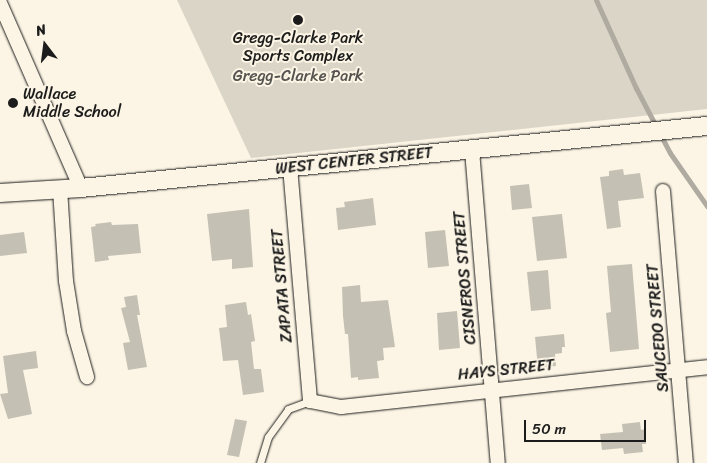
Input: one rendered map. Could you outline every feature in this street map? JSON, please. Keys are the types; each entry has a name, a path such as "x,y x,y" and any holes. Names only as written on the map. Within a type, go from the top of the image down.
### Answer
{"street":[{"path":"0,3 81,188"},
{"name":"WEST CENTER STREET","path":"0,193 81,188 644,134 707,126"},
{"name":"CISNEROS STREET","path":"472,150 498,463"},
{"name":"ZAPATA STREET","path":"290,167 310,401"},
{"path":"60,189 66,280 74,331 87,377"},
{"name":"SAUCEDO STREET","path":"664,191 686,463"},
{"name":"HAYS STREET","path":"310,401 341,407 707,367"}],"lane":[{"path":"260,463 268,437 288,409 310,401"}],"green space":[{"name":"Gregg-Clarke Park","path":"177,0 707,0 707,109 251,158"}],"building":[{"path":"623,169 624,175 640,173 644,198 618,201 621,227 607,229 600,177 609,176 609,171"},
{"path":"529,184 532,208 512,210 510,186"},
{"path":"373,198 376,225 338,230 336,208 345,207 344,202"},
{"path":"249,209 253,267 232,269 232,259 212,261 207,214"},
{"path":"562,214 567,258 537,261 532,217"},
{"path":"111,222 112,225 138,224 141,253 108,256 109,260 95,262 91,227 96,226 95,224"},
{"path":"445,230 449,266 428,268 425,232"},
{"path":"24,232 27,253 0,256 0,235"},
{"path":"632,264 639,349 610,352 606,313 611,312 607,266"},
{"path":"548,270 551,309 531,311 527,272"},
{"path":"360,285 361,302 388,300 395,347 383,348 384,360 377,361 379,378 358,380 358,377 351,378 348,334 345,334 343,316 342,287"},
{"path":"137,295 140,315 137,315 147,367 128,370 123,343 130,342 121,308 126,307 124,297"},
{"path":"246,302 248,315 251,314 255,341 251,342 254,369 261,369 264,392 243,395 238,360 223,361 219,328 227,327 225,305"},
{"path":"457,311 460,348 439,350 437,313"},
{"path":"564,334 565,347 562,347 562,353 555,354 556,366 538,368 535,337"},
{"path":"36,351 38,368 23,370 32,414 8,419 0,394 8,393 3,356"},
{"path":"235,419 247,421 239,457 227,455"},
{"path":"640,422 641,430 645,429 646,444 642,444 643,452 624,454 623,448 602,450 600,434 623,432 622,424"}],"waterway":[{"path":"596,0 636,88 670,153 707,206"}],"place":[{"name":"Gregg-Clarke Park Sports Complex","path":"298,20"},
{"name":"Wallace Middle School","path":"13,103"}]}
